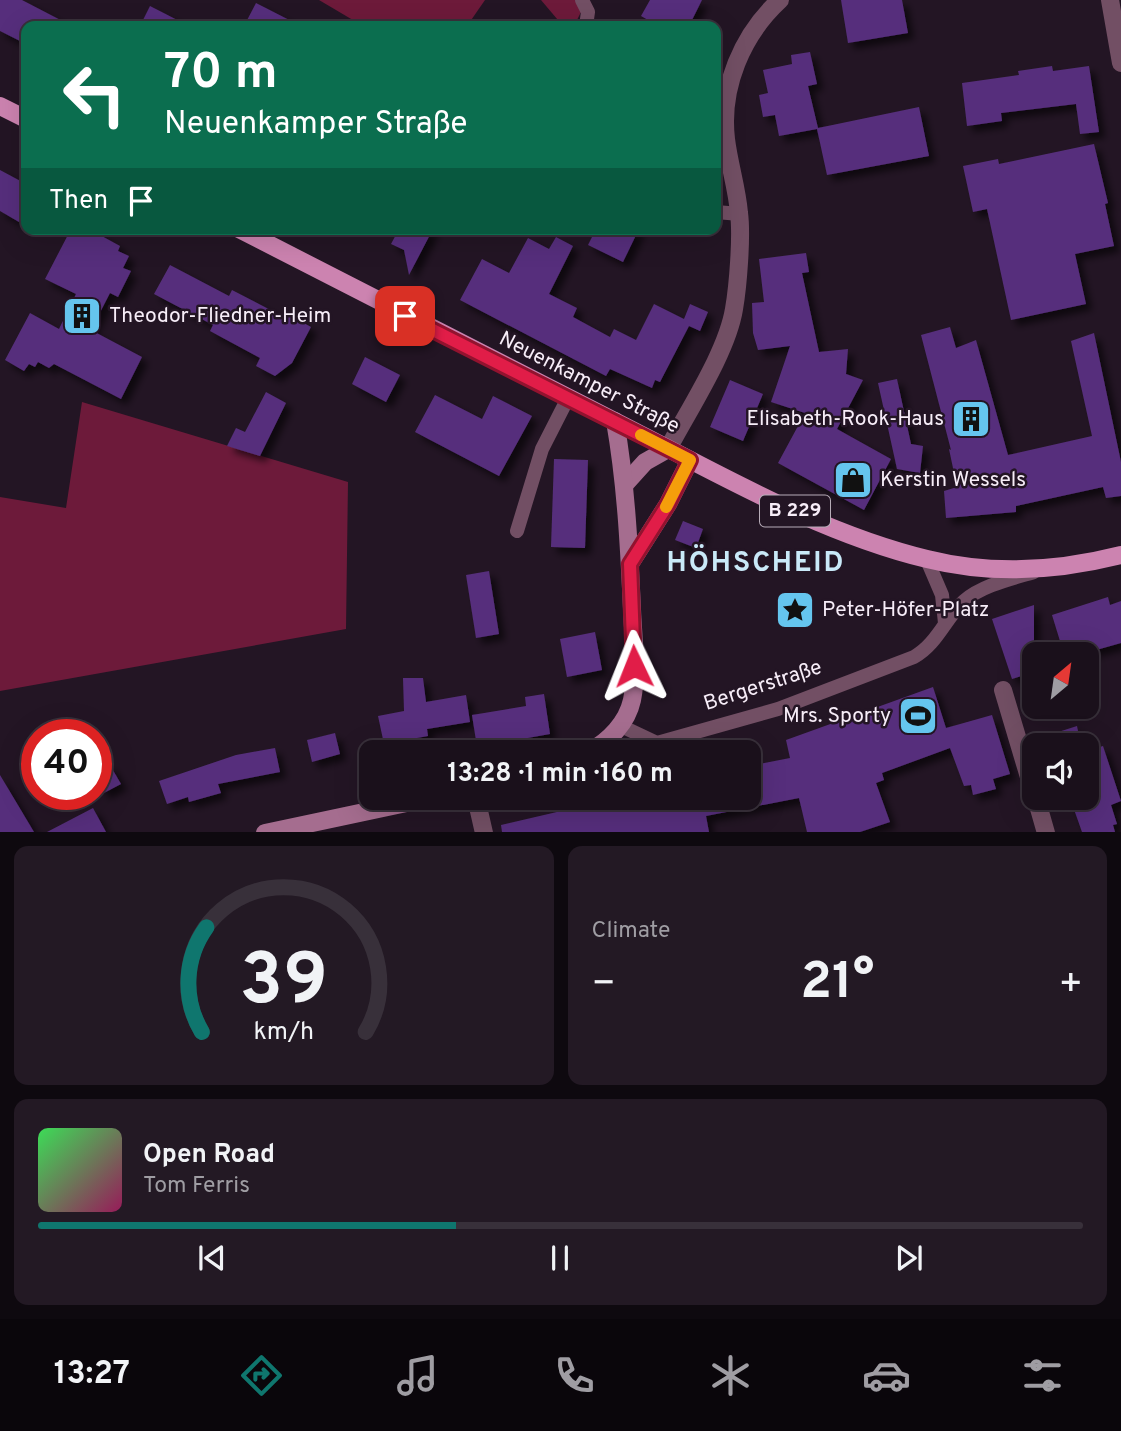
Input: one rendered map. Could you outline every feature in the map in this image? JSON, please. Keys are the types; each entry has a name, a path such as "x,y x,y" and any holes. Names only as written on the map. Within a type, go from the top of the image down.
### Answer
{"main road":[{"path":"0,106 21,116"},
{"name":"Neuenkamper Straße","path":"251,235 668,449 817,522 860,539 927,559"},
{"name":"B 229","path":"927,559 971,567 1043,569 1121,555"}],"street":[{"path":"626,483 645,462 668,449 715,360 734,310 740,215 726,142 726,100 731,78 744,46 757,25 780,0"},
{"path":"1110,0 1121,63"},
{"path":"608,740 621,726 632,701 634,666 626,483 615,421"},
{"path":"630,564 668,504 690,460"},
{"path":"1003,690 1022,753"},
{"path":"265,832 372,810"},
{"path":"479,810 484,832"},
{"path":"1039,810 1046,832"}],"lane":[{"path":"582,0 588,12 587,21"},
{"path":"721,213 740,215"},
{"path":"517,531 542,449 568,398"},
{"path":"927,559 942,595 945,623"},
{"name":"Bergerstraße","path":"621,726 657,743 767,713 914,657 933,643 945,623 978,591 1043,569"}],"shaded area":[{"path":"319,0 485,0 470,21 355,21"},
{"path":"541,0 587,0 576,21 559,21"},
{"path":"82,402 348,482 346,629 0,691 0,497 66,508"}],"building":[{"path":"0,0 22,0 62,21 21,21 21,42 0,31"},
{"path":"650,0 702,0 692,21 647,21 641,16"},
{"path":"841,0 902,0 908,33 848,43"},
{"path":"256,3 291,21 247,21"},
{"path":"150,6 179,21 142,21"},
{"path":"810,52 817,84 808,86 818,128 919,107 929,156 827,175 817,129 779,136 775,115 763,117 759,95 768,93 763,70 792,64 791,55"},
{"path":"1052,66 1053,71 1089,66 1099,132 1080,134 1076,104 1001,113 1002,121 967,126 962,83 1019,75 1018,71"},
{"path":"1094,144 1108,203 1105,204 1114,246 1075,254 1086,304 1011,320 987,209 973,212 963,166 998,159 999,164"},
{"path":"0,170 21,181 21,218 19,222 0,211"},
{"name":"Theodor-Fliedner-Heim","path":"68,235 100,235 120,246 118,251 129,256 123,268 131,271 118,297 110,293 91,330 142,357 121,399 54,364 49,368 38,362 35,367 29,364 24,371 5,360 30,313 59,329 76,294 45,279"},
{"path":"396,235 430,235 409,275 404,250 391,244"},
{"path":"593,235 636,235 623,262 588,245"},
{"path":"556,237 573,246 549,294 577,308 573,317 610,337 614,329 636,340 654,304 684,319 690,304 708,312 700,331 689,326 660,382 655,380 652,388 610,369 606,376 460,300 482,259 509,273 528,238 549,249"},
{"path":"806,253 809,272 802,273 819,352 848,349 846,374 863,380 837,429 891,459 864,510 778,463 805,413 771,402 790,346 758,350 753,333 752,303 764,302 759,259"},
{"path":"170,265 229,296 232,290 282,316 284,312 311,327 292,363 275,376 256,366 260,358 210,331 213,325 154,294"},
{"name":"Elisabeth-Rook-Haus","path":"950,327 956,348 976,340 1008,455 1092,436 1071,341 1094,333 1121,462 1121,496 1106,498 1103,487 1016,506 1016,512 946,518 944,491 957,487 949,449 951,450 921,335"},
{"path":"365,357 400,375 386,402 352,384"},
{"path":"897,379 911,444 923,446 920,473 897,469 878,383"},
{"path":"730,380 763,394 743,441 710,427"},
{"path":"266,392 286,403 260,456 227,446 236,428 245,432"},
{"path":"435,395 482,419 493,396 532,416 499,476 415,432"},
{"path":"554,459 588,460 585,548 551,547"},
{"path":"683,521 703,529 696,548 675,540"},
{"path":"489,571 499,634 476,638 466,575"},
{"path":"1108,597 1110,605 1121,601 1121,643 1099,649 1099,642 1060,642 1052,615"},
{"path":"1034,605 1034,642 1022,642 1022,676 1012,679 992,619"},
{"path":"595,632 602,670 567,677 560,639"},
{"path":"403,678 423,678 426,702 466,695 470,722 427,729 428,736 383,740 378,716 404,711"},
{"path":"933,687 946,728 992,715 1010,774 993,779 996,789 973,795 971,785 964,786 950,748 882,773 884,780 876,783 890,822 860,832 807,832 799,798 761,805 761,764 790,758 786,740"},
{"path":"544,694 550,734 516,740 476,740 472,715 526,706 525,697"},
{"path":"1077,726 1078,733 1055,733"},
{"path":"335,733 340,754 312,762 307,740"},
{"path":"1103,746 1121,801 1111,805 1117,824 1113,825 1115,832 1082,832 1074,810 1099,810 1099,747"},
{"path":"275,748 280,772 218,784 221,793 189,802 188,797 167,804 159,781 236,755"},
{"path":"112,768 121,784 112,789"},
{"path":"0,775 34,832 0,832"},
{"path":"94,810 106,832 47,832"},
{"path":"565,810 737,810 706,816 709,832 502,832 501,825"}],"slow traffic":[{"path":"641,435 690,460 666,507"}],"place":[{"name":"Theodor-Fliedner-Heim","path":"82,316"},
{"name":"Elisabeth-Rook-Haus","path":"971,419"},
{"name":"Kerstin Wessels","path":"853,480"},
{"name":"Peter-Höfer-Platz","path":"795,610"},
{"name":"Mrs. Sporty","path":"918,716"}],"district":[{"name":"HÖHSCHEID","path":"756,564"}],"route":[{"path":"405,316 690,460 668,504 630,564 634,666"}]}
